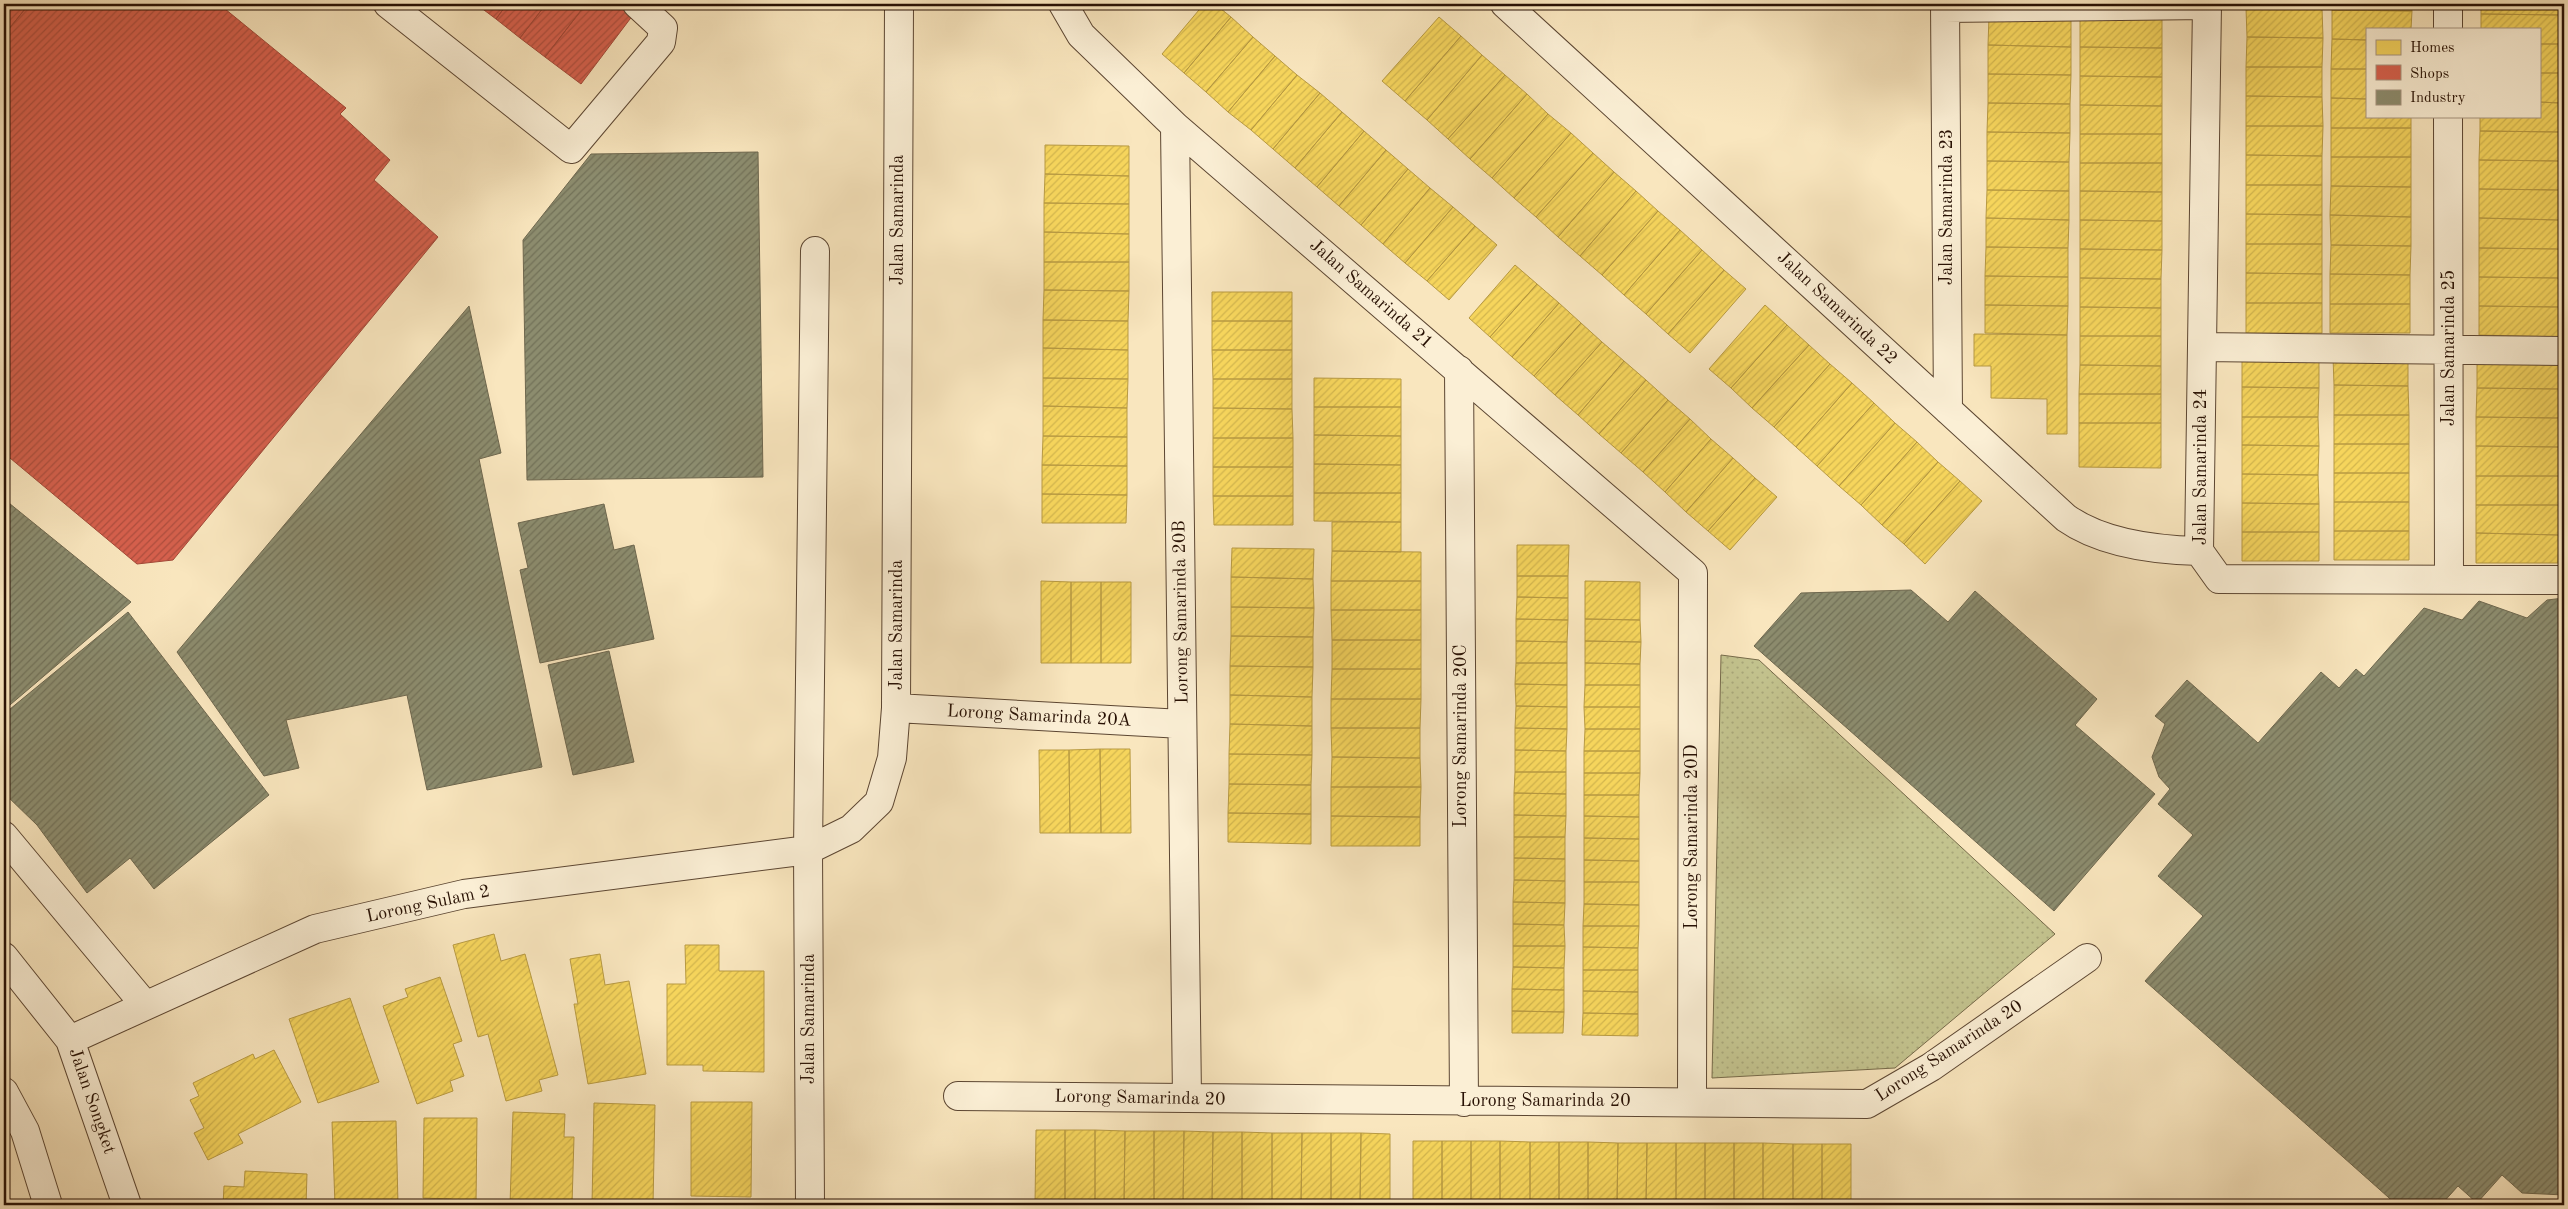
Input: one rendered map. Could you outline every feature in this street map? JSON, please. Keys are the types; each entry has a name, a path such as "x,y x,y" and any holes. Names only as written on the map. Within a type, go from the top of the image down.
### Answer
{"street":[{"path":"388,4 571,149 661,42 663,28 637,4"},
{"name":"Jalan Samarinda","path":"810,1205 808,850 851,829 878,802 892,758 896,708 899,4"},
{"name":"Jalan Samarinda 21","path":"1063,4 1081,35 1175,126 1692,573"},
{"name":"Jalan Samarinda 22","path":"1505,4 2066,518 2079,527 2095,534 2149,548 2199,551"},
{"path":"1945,6 2207,4"},
{"name":"Jalan Samarinda 24","path":"2207,4 2199,551 2219,578 2564,580"},
{"path":"2448,4 2448,28"},
{"name":"Jalan Samarinda 23","path":"1945,6 1948,410"},
{"name":"Jalan Samarinda 25","path":"2448,118 2449,579"},
{"name":"Lorong Samarinda 20B","path":"1175,126 1187,1098"},
{"path":"808,850 815,251"},
{"path":"2202,347 2564,351"},
{"name":"Lorong Samarinda 20C","path":"1459,370 1464,1102"},
{"name":"Lorong Samarinda 20D","path":"1692,573 1692,1101"},
{"name":"Lorong Samarinda 20A","path":"896,708 1182,724"},
{"path":"4,836 145,1005"},
{"name":"Lorong Sulam 2","path":"70,1040 315,929 455,896 808,850"},
{"name":"Jalan Songket","path":"4,957 70,1040 127,1205"},
{"name":"Lorong Samarinda 20","path":"958,1096 1464,1102 1692,1101 1867,1104 1931,1067 2087,958"},
{"path":"4,1092 25,1131 48,1205"}],"green space":[{"path":"1721,655 1759,660 2055,934 1895,1068 1712,1078"}],"building: Homes":[{"path":"1204,4 1215,4 1231,17 1184,73 1162,54"},
{"path":"2246,4 2323,4 2322,8 2246,8"},
{"path":"2332,4 2412,4 2412,11 2332,10"},
{"path":"2481,4 2561,4 2561,15 2481,14"},
{"path":"2246,8 2322,8 2323,38 2247,37"},
{"path":"2332,10 2412,11 2411,28 2366,28 2366,40 2332,39"},
{"path":"2481,14 2561,15 2561,44 2540,44 2540,28 2481,28"},
{"path":"1231,17 1253,37 1206,92 1184,73"},
{"path":"1439,17 1461,36 1405,101 1382,81"},
{"path":"1989,17 2071,18 2071,47 1988,45"},
{"path":"2080,18 2162,19 2162,48 2080,47"},
{"path":"1461,36 1482,55 1427,120 1405,101"},
{"path":"1253,37 1275,56 1228,112 1206,92"},
{"path":"2247,37 2323,38 2322,67 2246,67"},
{"path":"2332,39 2366,40 2366,69 2331,69"},
{"path":"2540,44 2561,44 2561,73 2540,73"},
{"path":"1988,45 2071,47 2071,75 1988,74"},
{"path":"2080,47 2162,48 2162,77 2080,76"},
{"path":"1482,55 1505,75 1448,139 1427,120"},
{"path":"1275,56 1297,75 1251,130 1228,112"},
{"path":"2246,67 2322,67 2322,97 2246,96"},
{"path":"2331,69 2366,69 2366,99 2331,98"},
{"path":"2540,73 2561,73 2560,103 2540,102"},
{"path":"1988,74 2071,75 2070,104 1988,103"},
{"path":"1297,75 1320,93 1273,149 1251,130"},
{"path":"1505,75 1527,94 1470,159 1448,139"},
{"path":"2080,76 2162,77 2162,106 2080,105"},
{"path":"1320,93 1342,112 1295,168 1273,149"},
{"path":"1527,94 1548,114 1492,178 1470,159"},
{"path":"2246,96 2322,97 2323,126 2246,126"},
{"path":"2331,98 2366,99 2366,118 2411,118 2411,128 2331,128"},
{"path":"2540,102 2560,103 2560,132 2480,131 2480,118 2540,118"},
{"path":"1988,103 2070,104 2070,133 1987,132"},
{"path":"2080,105 2162,106 2162,134 2080,134"},
{"path":"1342,112 1364,131 1317,187 1295,168"},
{"path":"1548,114 1571,133 1514,198 1492,178"},
{"path":"2246,126 2323,126 2322,156 2246,155"},
{"path":"2331,128 2411,128 2411,157 2331,157"},
{"path":"1364,131 1386,150 1339,206 1317,187"},
{"path":"2480,131 2560,132 2560,161 2479,160"},
{"path":"1987,132 2070,133 2069,162 1987,161"},
{"path":"1571,133 1593,153 1536,217 1514,198"},
{"path":"2080,134 2162,134 2162,163 2080,163"},
{"path":"1045,145 1129,146 1129,176 1045,174"},
{"path":"1386,150 1408,169 1361,225 1339,206"},
{"path":"1593,153 1614,172 1558,237 1536,217"},
{"path":"2246,155 2322,156 2322,185 2246,185"},
{"path":"2331,157 2411,157 2411,187 2331,186"},
{"path":"2479,160 2560,161 2560,190 2479,189"},
{"path":"1987,161 2069,162 2069,191 1987,190"},
{"path":"2080,163 2162,163 2162,192 2080,191"},
{"path":"1408,169 1430,188 1383,244 1361,225"},
{"path":"1614,172 1636,191 1580,256 1558,237"},
{"path":"1045,174 1129,176 1129,204 1044,203"},
{"path":"2246,185 2322,185 2322,215 2246,214"},
{"path":"2331,186 2411,187 2411,217 2330,215"},
{"path":"1430,188 1453,207 1405,263 1383,244"},
{"path":"2479,189 2560,190 2559,220 2479,218"},
{"path":"1987,190 2069,191 2069,220 1986,218"},
{"path":"1636,191 1658,211 1602,275 1580,256"},
{"path":"2080,191 2162,192 2162,221 2080,220"},
{"path":"1044,203 1129,204 1129,234 1044,232"},
{"path":"1453,207 1475,226 1427,281 1405,263"},
{"path":"1658,211 1680,230 1624,295 1602,275"},
{"path":"2246,214 2322,215 2322,244 2246,244"},
{"path":"2330,215 2411,217 2411,246 2331,245"},
{"path":"1986,218 2069,220 2068,248 1986,247"},
{"path":"2479,218 2559,220 2559,249 2479,248"},
{"path":"2080,220 2162,221 2162,250 2080,249"},
{"path":"1475,226 1497,245 1449,300 1427,281"},
{"path":"1680,230 1702,250 1646,314 1624,295"},
{"path":"1044,232 1129,234 1129,262 1044,262"},
{"path":"2246,244 2322,244 2322,274 2246,273"},
{"path":"2331,245 2411,246 2410,275 2330,274"},
{"path":"1986,247 2068,248 2068,277 1985,276"},
{"path":"2479,248 2559,249 2559,278 2479,277"},
{"path":"2080,249 2162,250 2161,279 2080,278"},
{"path":"1702,250 1724,270 1668,334 1646,314"},
{"path":"1044,262 1129,262 1129,291 1044,290"},
{"path":"1515,265 1537,284 1490,337 1469,318"},
{"path":"1724,270 1746,289 1690,353 1668,334"},
{"path":"2246,273 2322,274 2322,303 2246,303"},
{"path":"2330,274 2410,275 2410,304 2330,304"},
{"path":"1985,276 2068,277 2068,306 1985,305"},
{"path":"2479,277 2559,278 2559,307 2479,306"},
{"path":"2080,278 2161,279 2161,308 2080,307"},
{"path":"1537,284 1559,303 1512,357 1490,337"},
{"path":"1044,290 1129,291 1128,321 1043,320"},
{"path":"1212,292 1292,292 1292,321 1212,321"},
{"path":"1559,303 1581,323 1534,376 1512,357"},
{"path":"2246,303 2322,303 2322,333 2246,333"},
{"path":"2330,304 2410,304 2410,333 2330,333"},
{"path":"1765,305 1787,325 1731,388 1709,369"},
{"path":"1985,305 2068,306 2067,335 1985,333"},
{"path":"2479,306 2559,307 2559,337 2479,335"},
{"path":"2080,307 2161,308 2161,336 2080,336"},
{"path":"1043,320 1128,321 1128,350 1043,348"},
{"path":"1212,321 1292,321 1292,350 1212,350"},
{"path":"1581,323 1602,342 1555,395 1534,376"},
{"path":"1787,325 1809,345 1752,408 1731,388"},
{"path":"1974,334 2067,335 2067,434 2047,434 2047,399 1991,398 1991,366 1974,366"},
{"path":"2080,336 2161,336 2161,366 2080,365"},
{"path":"1602,342 1624,361 1578,415 1555,395"},
{"path":"1809,345 1830,364 1774,427 1752,408"},
{"path":"1043,348 1128,350 1128,379 1043,378"},
{"path":"1212,350 1292,350 1292,379 1213,379"},
{"path":"2333,357 2408,357 2408,386 2334,385"},
{"path":"2242,359 2319,359 2319,388 2242,387"},
{"path":"2477,359 2560,360 2559,389 2477,388"},
{"path":"1624,361 1646,380 1599,434 1578,415"},
{"path":"1830,364 1852,383 1796,447 1774,427"},
{"path":"2080,365 2161,366 2161,394 2079,394"},
{"path":"1043,378 1128,379 1127,408 1043,406"},
{"path":"1314,378 1401,379 1401,407 1314,407"},
{"path":"1213,379 1292,379 1292,409 1213,408"},
{"path":"1646,380 1668,400 1621,453 1599,434"},
{"path":"1852,383 1874,403 1817,466 1796,447"},
{"path":"2334,385 2408,386 2409,415 2334,415"},
{"path":"2242,387 2319,388 2318,417 2242,417"},
{"path":"2477,388 2559,389 2559,418 2476,417"},
{"path":"2079,394 2161,394 2161,423 2079,423"},
{"path":"1668,400 1690,419 1643,472 1621,453"},
{"path":"1874,403 1895,423 1839,486 1817,466"},
{"path":"1043,406 1127,408 1127,437 1043,436"},
{"path":"1314,407 1401,407 1401,436 1314,435"},
{"path":"1213,408 1292,409 1293,438 1213,438"},
{"path":"2334,415 2409,415 2409,444 2334,444"},
{"path":"2242,417 2318,417 2319,446 2242,445"},
{"path":"2476,417 2559,418 2559,447 2476,446"},
{"path":"1690,419 1711,439 1665,492 1643,472"},
{"path":"1895,423 1917,442 1861,505 1839,486"},
{"path":"2079,423 2161,423 2161,468 2079,467"},
{"path":"1314,435 1401,436 1401,465 1314,464"},
{"path":"1043,436 1127,437 1127,466 1042,465"},
{"path":"1213,438 1293,438 1293,467 1213,467"},
{"path":"1711,439 1733,458 1686,512 1665,492"},
{"path":"1917,442 1938,462 1882,525 1861,505"},
{"path":"2334,444 2409,444 2409,473 2334,473"},
{"path":"2242,445 2319,446 2318,475 2242,474"},
{"path":"2476,446 2559,447 2559,476 2476,476"},
{"path":"1733,458 1755,478 1708,531 1686,512"},
{"path":"1938,462 1960,481 1904,544 1882,525"},
{"path":"1314,464 1401,465 1401,493 1314,493"},
{"path":"1042,465 1127,466 1127,495 1042,494"},
{"path":"1213,467 1293,467 1293,496 1213,496"},
{"path":"2334,473 2409,473 2409,502 2334,502"},
{"path":"2242,474 2318,475 2319,504 2242,503"},
{"path":"2476,476 2559,476 2559,505 2476,505"},
{"path":"1755,478 1777,497 1730,550 1708,531"},
{"path":"1960,481 1982,501 1925,564 1904,544"},
{"path":"1314,493 1401,493 1401,522 1314,521"},
{"path":"1042,494 1127,495 1126,523 1042,523"},
{"path":"1213,496 1293,496 1293,525 1214,525"},
{"path":"2334,502 2409,502 2409,531 2334,531"},
{"path":"2242,503 2319,504 2319,532 2242,532"},
{"path":"2476,505 2559,505 2559,535 2476,533"},
{"path":"1332,522 1401,522 1401,552 1332,551"},
{"path":"2334,531 2409,531 2409,560 2334,560"},
{"path":"2242,532 2319,532 2319,561 2242,561"},
{"path":"2476,533 2559,535 2558,563 2476,563"},
{"path":"1517,545 1569,545 1568,576 1517,576"},
{"path":"1232,548 1314,549 1313,579 1231,577"},
{"path":"1332,551 1421,552 1421,581 1331,581"},
{"path":"1517,576 1568,576 1568,598 1517,597"},
{"path":"1231,577 1313,579 1314,608 1231,607"},
{"path":"1041,581 1071,582 1071,663 1041,663"},
{"path":"1331,581 1421,581 1421,610 1331,610"},
{"path":"1585,581 1640,582 1640,620 1585,619"},
{"path":"1071,582 1101,582 1101,663 1071,663"},
{"path":"1101,582 1131,582 1131,663 1101,663"},
{"path":"1517,597 1568,598 1568,620 1516,619"},
{"path":"1231,607 1314,608 1313,637 1231,636"},
{"path":"1331,610 1421,610 1421,640 1332,640"},
{"path":"1516,619 1568,620 1567,642 1516,641"},
{"path":"1585,619 1640,620 1641,642 1585,641"},
{"path":"1231,636 1313,637 1313,667 1230,666"},
{"path":"1332,640 1421,640 1421,669 1332,669"},
{"path":"1516,641 1567,642 1567,663 1516,663"},
{"path":"1585,641 1641,642 1640,664 1585,663"},
{"path":"1516,663 1567,663 1567,685 1515,684"},
{"path":"1585,663 1640,664 1640,685 1585,685"},
{"path":"1230,666 1313,667 1312,697 1230,695"},
{"path":"1332,669 1421,669 1421,699 1331,699"},
{"path":"1515,684 1567,685 1567,707 1516,706"},
{"path":"1585,685 1640,685 1640,707 1584,707"},
{"path":"1230,695 1312,697 1312,726 1230,724"},
{"path":"1331,699 1421,699 1420,728 1331,728"},
{"path":"1516,706 1567,707 1567,729 1515,728"},
{"path":"1584,707 1640,707 1640,729 1585,729"},
{"path":"1230,724 1312,726 1312,755 1229,754"},
{"path":"1331,728 1420,728 1420,758 1332,757"},
{"path":"1515,728 1567,729 1566,751 1515,750"},
{"path":"1585,729 1640,729 1640,751 1584,751"},
{"path":"1100,749 1101,833 1070,833 1069,750"},
{"path":"1100,749 1130,749 1131,833 1101,833"},
{"path":"1039,750 1069,750 1070,833 1040,833"},
{"path":"1515,750 1566,751 1566,772 1515,772"},
{"path":"1584,751 1640,751 1640,773 1584,773"},
{"path":"1229,754 1312,755 1311,785 1229,784"},
{"path":"1332,757 1420,758 1421,787 1331,787"},
{"path":"1515,772 1566,772 1566,794 1514,793"},
{"path":"1584,773 1640,773 1639,795 1584,795"},
{"path":"1229,784 1311,785 1311,814 1228,813"},
{"path":"1331,787 1421,787 1420,817 1331,816"},
{"path":"1514,793 1566,794 1566,816 1514,815"},
{"path":"1584,795 1639,795 1639,817 1584,816"},
{"path":"1228,813 1311,814 1311,844 1228,842"},
{"path":"1514,815 1566,816 1565,837 1514,837"},
{"path":"1331,816 1420,817 1420,846 1331,846"},
{"path":"1584,816 1639,817 1639,839 1584,838"},
{"path":"1514,837 1565,837 1565,859 1514,858"},
{"path":"1584,838 1639,839 1639,861 1584,860"},
{"path":"1514,858 1565,859 1565,881 1514,880"},
{"path":"1584,860 1639,861 1639,882 1584,882"},
{"path":"1514,880 1565,881 1565,903 1513,902"},
{"path":"1584,882 1639,882 1639,905 1584,904"},
{"path":"1513,902 1565,903 1564,925 1513,924"},
{"path":"1584,904 1639,905 1639,926 1583,926"},
{"path":"1513,924 1564,925 1565,946 1513,946"},
{"path":"1583,926 1639,926 1638,948 1583,947"},
{"path":"494,934 501,961 525,954 558,1075 539,1080 542,1091 506,1101 488,1034 478,1037 453,945"},
{"path":"685,945 719,945 719,971 764,971 764,1072 703,1071 703,1065 667,1065 667,984 686,984"},
{"path":"1513,946 1565,946 1564,968 1513,967"},
{"path":"1583,947 1638,948 1638,970 1583,970"},
{"path":"600,954 605,985 629,981 646,1074 588,1084 574,1004 578,1004 570,959"},
{"path":"1513,967 1564,968 1564,990 1512,989"},
{"path":"1583,970 1638,970 1638,992 1583,991"},
{"path":"440,977 462,1041 453,1044 464,1076 450,1081 453,1091 417,1104 383,1006 408,997 405,989"},
{"path":"1512,989 1564,990 1564,1012 1512,1011"},
{"path":"1583,991 1638,992 1638,1014 1583,1013"},
{"path":"350,998 379,1082 318,1103 289,1019"},
{"path":"1512,1011 1564,1012 1563,1033 1512,1033"},
{"path":"1583,1013 1638,1014 1638,1036 1582,1035"},
{"path":"274,1050 301,1102 238,1134 243,1143 208,1160 194,1133 204,1128 190,1100 199,1096 193,1083 253,1054 255,1059"},
{"path":"691,1102 752,1102 751,1197 691,1196"},
{"path":"594,1103 655,1105 653,1205 592,1205"},
{"path":"513,1112 565,1114 564,1137 574,1137 572,1205 510,1205"},
{"path":"424,1118 477,1118 476,1205 451,1205 451,1199 423,1198"},
{"path":"396,1121 398,1205 335,1205 332,1122"},
{"path":"1036,1130 1065,1130 1065,1205 1035,1205"},
{"path":"1065,1130 1095,1130 1095,1205 1065,1205"},
{"path":"1095,1130 1125,1131 1124,1205 1095,1205"},
{"path":"1125,1131 1154,1131 1154,1205 1124,1205"},
{"path":"1154,1131 1184,1131 1183,1205 1154,1205"},
{"path":"1184,1131 1213,1132 1212,1205 1183,1205"},
{"path":"1213,1132 1242,1132 1242,1205 1212,1205"},
{"path":"1242,1132 1272,1133 1272,1205 1242,1205"},
{"path":"1272,1133 1302,1133 1301,1205 1272,1205"},
{"path":"1302,1133 1331,1133 1331,1205 1301,1205"},
{"path":"1331,1133 1361,1133 1360,1205 1331,1205"},
{"path":"1361,1133 1390,1134 1390,1205 1360,1205"},
{"path":"1413,1141 1442,1141 1442,1205 1413,1205"},
{"path":"1442,1141 1471,1141 1471,1205 1442,1205"},
{"path":"1471,1141 1500,1141 1500,1205 1471,1205"},
{"path":"1500,1141 1530,1142 1530,1205 1500,1205"},
{"path":"1530,1142 1559,1142 1559,1205 1530,1205"},
{"path":"1559,1142 1588,1142 1588,1205 1559,1205"},
{"path":"1588,1142 1618,1143 1617,1205 1588,1205"},
{"path":"1618,1143 1647,1143 1646,1205 1617,1205"},
{"path":"1647,1143 1676,1143 1676,1205 1646,1205"},
{"path":"1676,1143 1705,1143 1705,1205 1676,1205"},
{"path":"1705,1143 1734,1143 1734,1205 1705,1205"},
{"path":"1734,1143 1763,1143 1763,1205 1734,1205"},
{"path":"1763,1143 1793,1144 1793,1205 1763,1205"},
{"path":"1793,1144 1822,1144 1822,1205 1793,1205"},
{"path":"1822,1144 1851,1144 1851,1205 1822,1205"},
{"path":"245,1171 307,1174 306,1205 223,1205 224,1186 244,1187"}],"building: Shops":[{"path":"4,4 29,4 4,35"},
{"path":"29,4 219,4 346,108 340,114 390,160 374,180 438,237 173,560 137,564 4,453 4,35"},
{"path":"476,4 507,4 496,19"},
{"path":"507,4 546,4 520,38 496,19"},
{"path":"546,4 586,4 545,57 520,38"},
{"path":"586,4 618,4 633,15 581,84 545,57"}],"building: Industry":[{"path":"758,152 763,477 527,480 523,240 591,154"},
{"path":"469,306 501,453 479,459 542,767 427,790 407,695 286,720 299,768 264,776 177,652"},
{"path":"4,499 131,602 4,710"},
{"path":"604,504 614,550 634,545 654,639 540,663 520,570 528,568 518,523"},
{"path":"1911,590 1948,622 1975,591 2097,699 2075,725 2155,794 2054,911 1754,646 1801,593"},
{"path":"2564,598 2564,1195 2522,1193 2502,1175 2477,1203 2458,1186 2441,1205 2397,1205 2145,981 2203,916 2158,876 2193,835 2158,804 2170,789 2159,777 2152,757 2165,724 2155,716 2187,680 2258,743 2321,672 2339,688 2356,669 2364,676 2424,608 2462,620 2479,601 2527,618 2547,600"},
{"path":"128,612 269,795 154,889 130,858 87,893 37,825 4,793 4,714"},
{"path":"609,651 634,762 573,775 548,665"}]}
